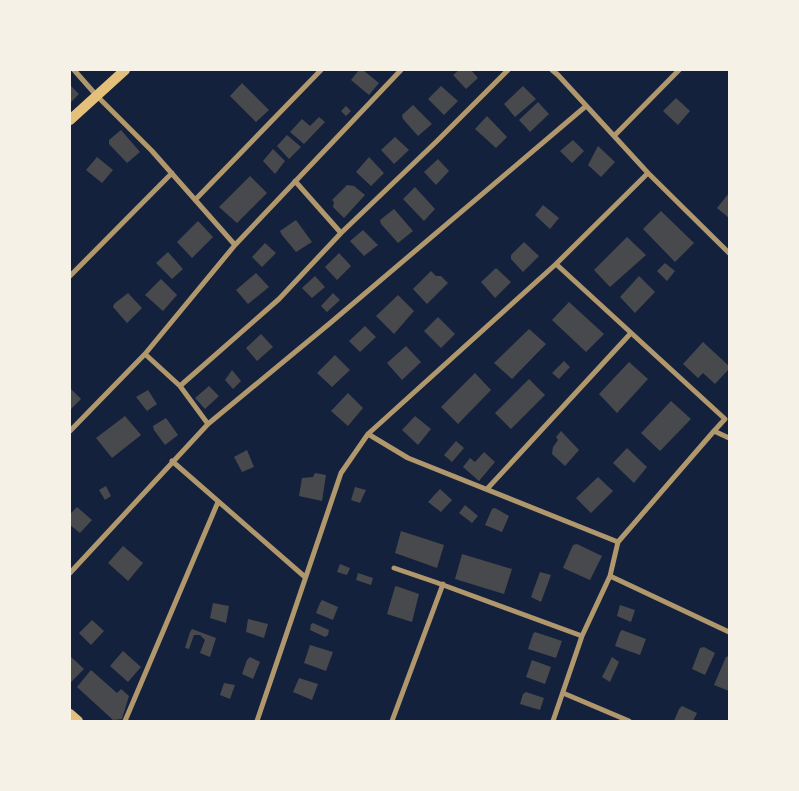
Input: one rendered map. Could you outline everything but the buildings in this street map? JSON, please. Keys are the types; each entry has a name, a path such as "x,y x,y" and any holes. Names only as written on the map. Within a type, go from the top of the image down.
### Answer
{"main road":[{"path":"70,120 126,70"},
{"path":"70,714 78,721"}],"street":[{"path":"74,70 152,151 235,245"},
{"path":"195,200 320,70"},
{"path":"70,432 146,354 235,245 401,70"},
{"path":"180,386 279,299 341,232 437,141 508,70"},
{"path":"552,70 648,173 729,253"},
{"path":"558,75 563,70"},
{"path":"614,136 679,70"},
{"path":"70,573 208,424 586,106"},
{"path":"257,721 341,473 368,434 556,264 648,173"},
{"path":"70,276 172,174"},
{"path":"295,181 341,232"},
{"path":"553,721 582,636 610,576 618,542 725,419 556,264"},
{"path":"487,490 631,333"},
{"path":"146,354 180,386 208,424"},
{"path":"714,431 729,438"},
{"path":"368,434 408,458 618,542"},
{"path":"172,462 305,577"},
{"path":"125,721 218,502"},
{"path":"394,568 443,584 582,636"},
{"path":"610,576 729,632"},
{"path":"392,721 443,584"},
{"path":"563,693 629,721"}]}
